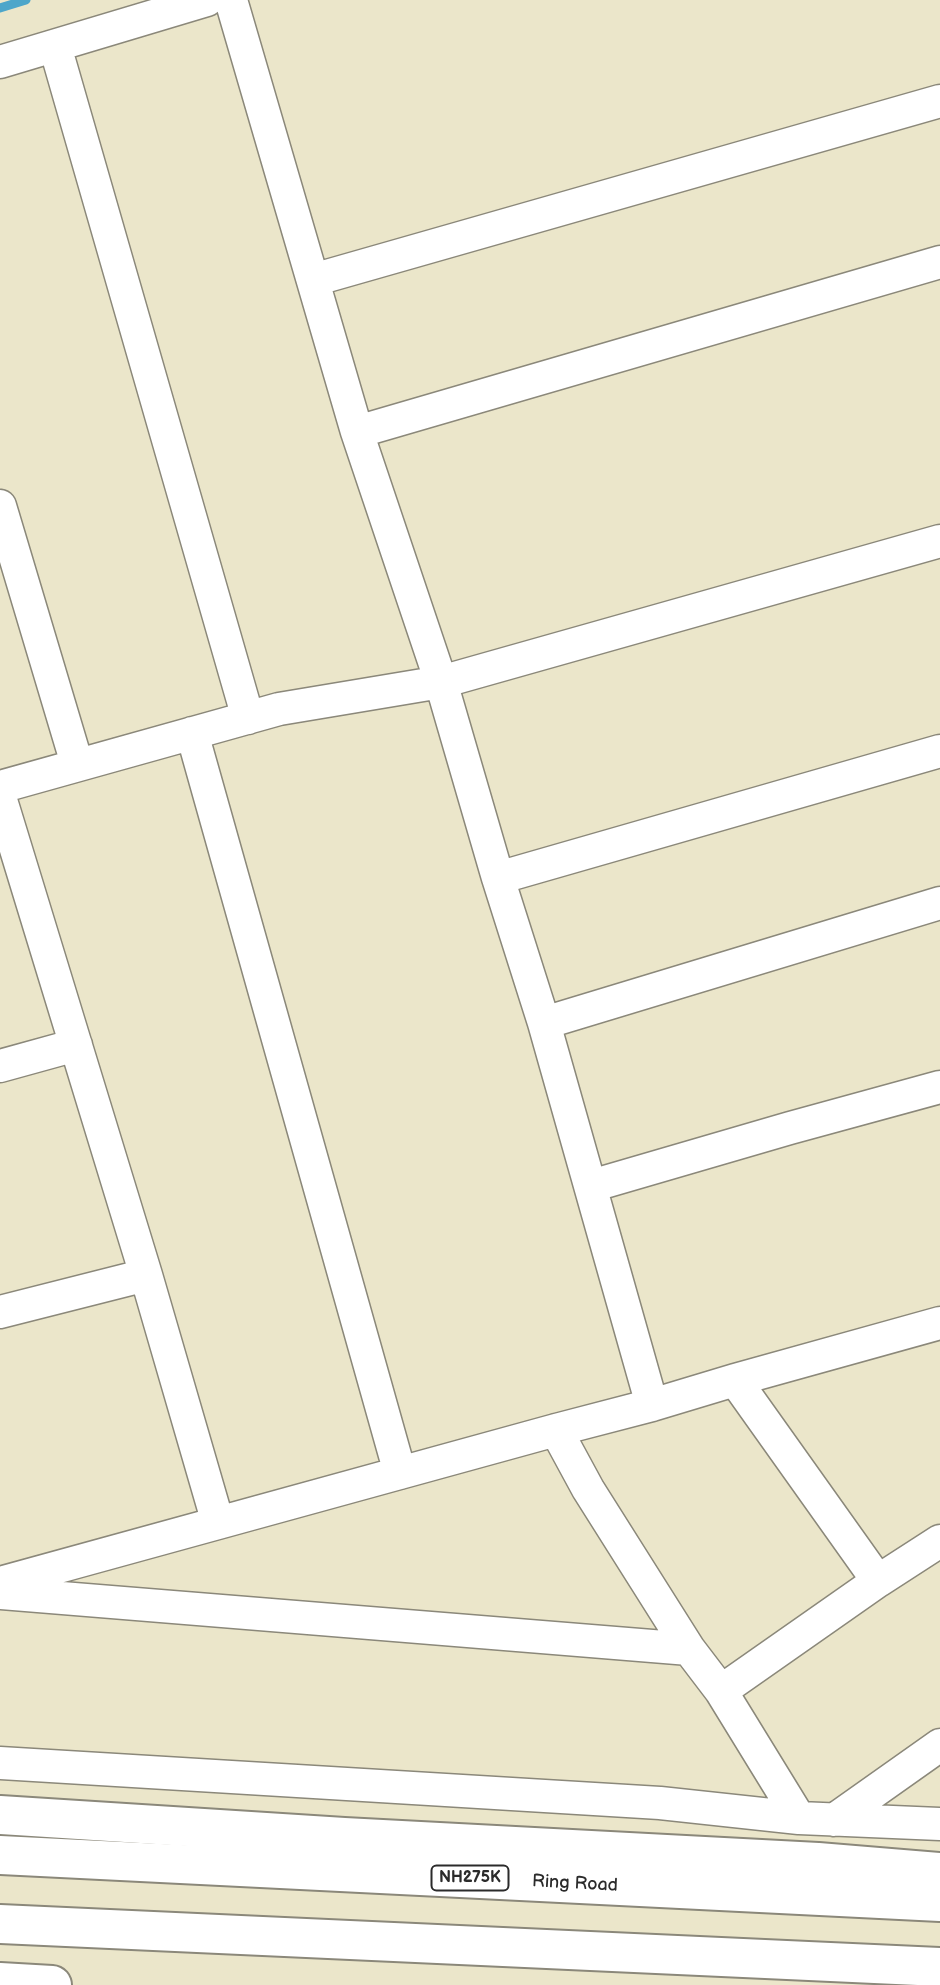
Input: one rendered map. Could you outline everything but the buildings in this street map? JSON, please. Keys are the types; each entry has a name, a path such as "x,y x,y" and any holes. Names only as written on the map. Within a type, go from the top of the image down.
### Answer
{"main road":[{"path":"0,1815 358,1838 818,1862 940,1872"},
{"name":"Ring Road","path":"0,1854 940,1902"},
{"path":"0,1924 940,1967"},
{"path":"0,1982 52,1985"}],"street":[{"path":"0,62 207,0"},
{"path":"230,0 357,432 441,682 498,878 544,1023 652,1405"},
{"path":"55,46 248,718"},
{"path":"313,280 940,101"},
{"path":"357,432 940,262"},
{"path":"0,506 77,764"},
{"path":"0,787 278,709 441,682 940,541"},
{"path":"192,733 400,1472"},
{"path":"498,878 940,751"},
{"path":"0,797 146,1275 218,1523"},
{"path":"544,1023 940,903"},
{"path":"0,1066 76,1045"},
{"path":"591,1186 940,1087"},
{"path":"0,1312 146,1275"},
{"path":"0,1583 652,1405 940,1323"},
{"path":"735,1380 878,1580"},
{"path":"556,1430 588,1489 689,1649 721,1691 799,1818"},
{"path":"721,1691 878,1580 940,1541"},
{"path":"0,1593 689,1649"},
{"path":"834,1820 940,1745"},
{"path":"0,1763 660,1803 799,1818 940,1824"}],"waterway":[{"path":"0,8 26,0"}]}
